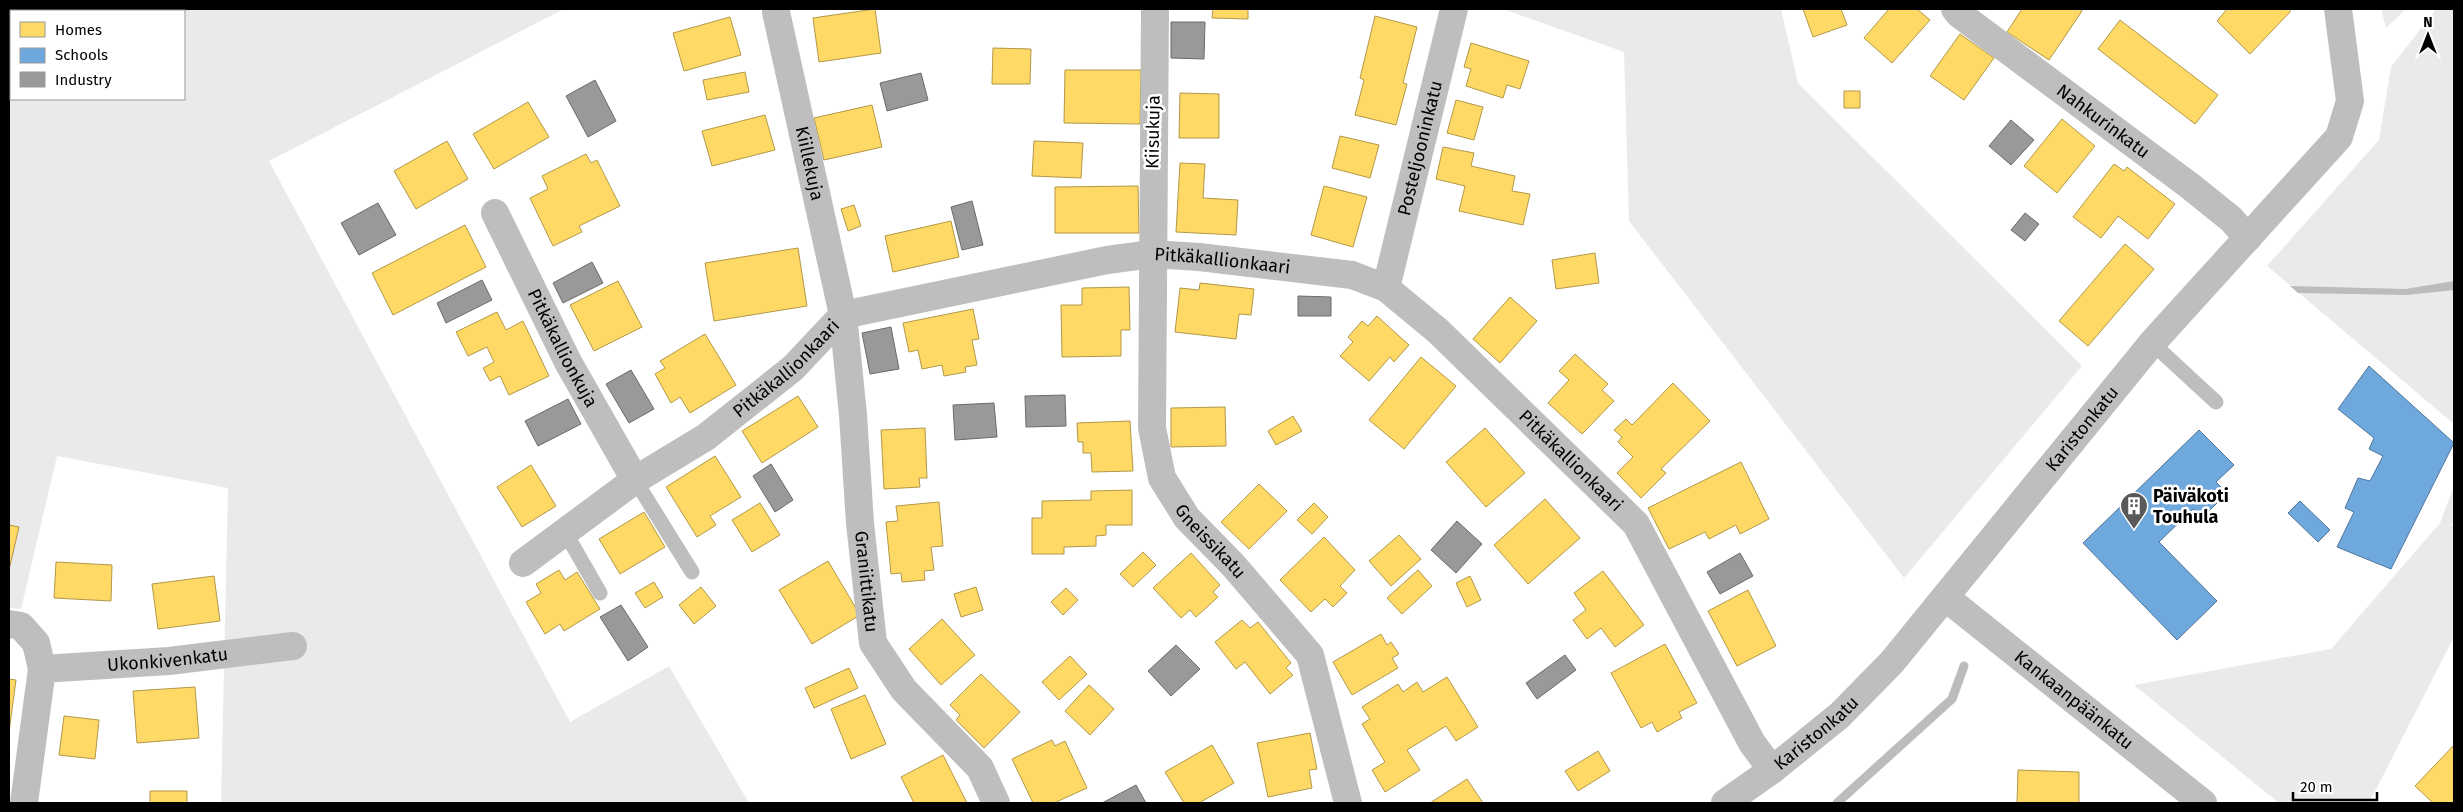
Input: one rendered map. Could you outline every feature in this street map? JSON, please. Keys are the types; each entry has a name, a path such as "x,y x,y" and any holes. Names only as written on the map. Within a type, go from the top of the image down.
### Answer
{"street":[{"name":"Kiisukuja","path":"1152,254 1155,9"},
{"name":"Posteljooninkatu","path":"1386,288 1454,9"},
{"name":"Nahkurinkatu","path":"1956,9 1959,14 2190,186 2230,219 2248,238"},
{"name":"Karistonkatu","path":"1725,803 1772,770 1846,708 1892,662 2152,343 2339,137 2350,101 2338,9"},
{"name":"Kiillekuja","path":"776,12 843,315"},
{"name":"Pitkäkallionkuja","path":"495,214 568,362 635,480"},
{"name":"Pitkäkallionkaari","path":"523,563 635,480 706,437 794,368 843,315 1107,260 1152,254 1199,257 1352,275 1386,288 1438,331 1636,524 1752,743 1772,770"},
{"name":"Gneissikatu","path":"1152,254 1152,428 1162,478 1187,518 1234,565 1310,655 1348,803"},
{"name":"Graniittikatu","path":"843,315 853,415 860,523 873,643 904,690 980,768 996,803"},
{"name":"Kankaanpäänkatu","path":"1945,597 2202,803"},
{"path":"9,624 21,626 36,643 42,669 24,803"},
{"name":"Ukonkivenkatu","path":"42,669 168,662 293,646"}],"lane":[{"path":"2152,343 2216,402"},
{"path":"635,480 692,572"},
{"path":"565,532 600,594"}],"shaded area":[{"path":"9,9 564,9 269,161 570,722 669,666 749,803 221,803 228,488 57,456 21,609 9,608"},
{"path":"1503,9 1781,9 1798,83 2082,366 1904,578 1629,221 1624,52"},
{"path":"2381,9 2406,9 2386,28"},
{"path":"2436,9 2454,9 2454,424 2267,266 2379,140 2391,67"},
{"path":"2454,281 2454,290 2407,295 2298,293 2290,286 2405,289"},
{"path":"2454,486 2454,524 2449,524 2454,526 2454,637 2369,803 2279,803 2134,685 2331,649 2440,523"}],"building: Homes":[{"path":"875,9 881,53 819,62 813,18"},
{"path":"1213,9 1248,9 1248,19 1212,18"},
{"path":"1803,9 1841,9 1847,25 1813,37"},
{"path":"1889,9 1917,9 1930,20 1892,63 1864,38"},
{"path":"2022,9 2079,9 2082,11 2049,60 2007,32"},
{"path":"2227,9 2290,9 2290,12 2250,54 2217,21"},
{"path":"1375,16 1417,27 1403,83 1407,84 1396,125 1355,115 1364,80 1360,78"},
{"path":"730,17 741,55 684,71 673,33"},
{"path":"2120,20 2218,95 2195,124 2098,49"},
{"path":"1960,34 1994,58 1964,100 1930,76"},
{"path":"1471,43 1529,61 1520,89 1507,85 1503,98 1466,86 1471,69 1464,67"},
{"path":"993,48 1031,49 1030,84 992,84"},
{"path":"1065,70 1141,70 1140,124 1064,123"},
{"path":"745,72 749,92 707,100 703,80"},
{"path":"1844,91 1860,91 1860,108 1844,108"},
{"path":"1180,93 1219,94 1219,138 1179,138"},
{"path":"1456,100 1483,107 1474,140 1447,133"},
{"path":"528,102 549,137 494,169 473,134"},
{"path":"872,105 882,147 824,160 814,118"},
{"path":"765,115 775,150 712,166 702,131"},
{"path":"2062,119 2095,146 2057,193 2024,166"},
{"path":"1340,136 1379,145 1370,178 1332,168"},
{"path":"447,141 468,179 416,209 394,171"},
{"path":"1034,141 1083,143 1081,178 1032,176"},
{"path":"1443,147 1474,153 1471,166 1515,176 1512,191 1530,194 1523,225 1459,211 1465,186 1436,179"},
{"path":"586,154 591,163 597,160 620,206 579,226 582,232 553,246 530,198 548,189 542,176"},
{"path":"1180,163 1205,164 1203,198 1238,200 1236,235 1176,232"},
{"path":"2114,164 2124,171 2127,167 2175,204 2148,239 2118,216 2101,238 2073,217"},
{"path":"1138,186 1139,233 1055,233 1055,187"},
{"path":"1324,186 1367,197 1353,247 1311,235"},
{"path":"854,205 861,226 848,231 841,209"},
{"path":"951,221 959,257 893,272 885,236"},
{"path":"465,225 486,267 393,315 372,273"},
{"path":"2125,244 2154,269 2088,346 2059,321"},
{"path":"798,248 807,306 714,321 705,263"},
{"path":"1595,253 1599,283 1556,289 1552,260"},
{"path":"618,281 642,327 594,351 570,305"},
{"path":"1200,283 1254,289 1251,315 1239,314 1236,339 1175,332 1180,288 1199,290"},
{"path":"1129,287 1130,330 1121,330 1121,356 1062,357 1061,305 1082,305 1082,288"},
{"path":"1510,297 1537,321 1500,363 1473,339"},
{"path":"973,309 979,339 972,340 977,365 965,367 966,372 944,376 942,365 922,369 918,350 909,352 903,323"},
{"path":"497,312 506,330 523,321 549,376 509,395 500,376 490,381 483,368 494,362 487,347 468,356 456,332"},
{"path":"1377,316 1409,345 1394,362 1390,357 1369,381 1340,356 1353,342 1348,337 1362,321 1368,326"},
{"path":"705,334 736,385 690,413 680,397 671,403 655,374 665,368 660,361"},
{"path":"1575,354 1608,384 1602,390 1614,401 1582,434 1548,403 1569,380 1559,371"},
{"path":"1421,357 1456,386 1404,449 1369,420"},
{"path":"1673,383 1710,421 1661,469 1666,473 1641,498 1617,473 1633,457 1618,442 1622,437 1614,430 1626,419 1632,425"},
{"path":"798,396 818,427 762,463 742,431"},
{"path":"1225,407 1226,446 1171,447 1171,408"},
{"path":"1293,416 1302,431 1276,445 1268,431"},
{"path":"1130,421 1133,471 1092,472 1091,453 1083,453 1083,442 1078,442 1077,423"},
{"path":"925,428 927,478 919,478 920,487 884,489 881,430"},
{"path":"1485,428 1525,473 1486,507 1446,462"},
{"path":"715,456 741,497 710,516 716,525 697,537 666,487"},
{"path":"1741,462 1769,519 1740,534 1736,525 1709,539 1705,532 1669,549 1648,508"},
{"path":"531,465 556,506 522,527 497,487"},
{"path":"1259,484 1287,511 1249,549 1221,522"},
{"path":"1132,490 1132,525 1106,525 1106,535 1096,536 1096,546 1064,547 1064,554 1032,554 1032,518 1042,518 1042,501 1091,500 1091,491"},
{"path":"1545,499 1580,538 1528,584 1494,545"},
{"path":"939,502 943,546 931,547 934,570 924,571 925,580 902,582 901,573 891,574 886,522 898,521 896,506"},
{"path":"760,503 780,535 752,552 732,520"},
{"path":"1314,503 1328,517 1312,534 1297,520"},
{"path":"644,512 665,547 620,574 599,539"},
{"path":"9,525 19,527 9,570"},
{"path":"1399,535 1421,559 1391,586 1369,561"},
{"path":"1324,537 1355,570 1340,586 1347,593 1333,607 1325,599 1311,612 1280,580"},
{"path":"1143,552 1156,565 1133,587 1120,574"},
{"path":"1191,553 1220,585 1213,592 1218,597 1196,617 1190,610 1181,618 1153,588"},
{"path":"828,561 860,615 812,644 779,590"},
{"path":"56,562 112,565 111,601 54,598"},
{"path":"559,570 565,580 577,572 600,609 564,631 560,624 545,634 526,602 541,593 536,584"},
{"path":"1418,570 1432,586 1402,614 1387,598"},
{"path":"1603,571 1644,625 1615,647 1601,628 1587,639 1573,620 1586,610 1574,593"},
{"path":"214,576 220,621 158,629 152,584"},
{"path":"1470,576 1481,600 1467,607 1456,583"},
{"path":"654,582 663,597 645,608 635,593"},
{"path":"701,587 716,606 694,624 679,605"},
{"path":"976,587 983,610 961,617 954,594"},
{"path":"1066,588 1078,600 1063,615 1051,602"},
{"path":"1748,590 1776,646 1737,666 1708,611"},
{"path":"942,619 975,655 941,685 909,649"},
{"path":"1242,620 1250,628 1258,622 1291,663 1286,668 1293,675 1270,694 1245,662 1236,669 1215,642"},
{"path":"1381,634 1387,645 1391,642 1399,654 1392,658 1398,668 1352,695 1333,662"},
{"path":"1665,644 1697,703 1679,712 1682,718 1657,732 1652,722 1641,728 1611,673"},
{"path":"1070,656 1087,674 1059,700 1042,682"},
{"path":"849,668 858,688 814,708 805,688"},
{"path":"981,674 1020,712 984,748 956,720 960,715 950,705"},
{"path":"1447,677 1478,727 1456,741 1446,726 1407,750 1420,770 1385,792 1372,770 1385,762 1362,724 1370,719 1362,707 1398,684 1403,692 1417,682 1423,692"},
{"path":"9,679 16,680 9,732"},
{"path":"1089,685 1114,709 1090,735 1065,711"},
{"path":"195,687 199,738 137,743 133,691"},
{"path":"865,695 886,744 851,759 831,709"},
{"path":"64,716 99,720 95,759 59,755"},
{"path":"1310,733 1317,769 1309,770 1312,788 1268,797 1257,743"},
{"path":"1052,740 1055,746 1065,741 1087,788 1054,803 1033,803 1012,759"},
{"path":"1212,745 1234,783 1199,803 1184,803 1165,772"},
{"path":"2454,745 2454,803 2433,803 2415,786"},
{"path":"1598,751 1610,771 1578,791 1565,771"},
{"path":"943,755 967,803 914,803 901,777"},
{"path":"2018,770 2079,772 2079,803 2017,803"},
{"path":"1467,779 1483,803 1430,803"},
{"path":"150,791 187,791 187,803 150,803"}],"building: Schools":[{"path":"2369,366 2454,443 2391,569 2337,547 2354,512 2345,508 2358,478 2370,481 2383,456 2369,449 2374,438 2338,409"},
{"name":"Päiväkoti Touhula","path":"2199,430 2234,465 2216,482 2227,493 2202,518 2193,509 2159,542 2217,601 2177,640 2083,543"},
{"path":"2300,501 2330,530 2318,542 2288,513"}],"building: Industry":[{"path":"1171,22 1205,22 1204,59 1171,58"},
{"path":"921,73 928,100 887,111 880,83"},
{"path":"595,80 616,121 588,137 566,96"},
{"path":"2011,120 2034,140 2011,165 1989,146"},
{"path":"972,201 983,245 962,250 951,207"},
{"path":"378,203 396,235 359,255 341,223"},
{"path":"2025,213 2039,224 2025,241 2011,230"},
{"path":"592,262 603,283 563,303 553,283"},
{"path":"482,280 492,300 446,323 437,303"},
{"path":"1298,296 1331,297 1331,316 1298,316"},
{"path":"891,327 899,369 870,374 862,333"},
{"path":"631,370 654,409 629,423 606,384"},
{"path":"1065,395 1066,426 1026,427 1025,396"},
{"path":"568,399 581,424 538,446 525,421"},
{"path":"994,403 997,437 955,440 953,405"},
{"path":"771,464 793,500 775,512 753,476"},
{"path":"1457,521 1482,544 1456,573 1431,550"},
{"path":"1740,553 1753,576 1720,594 1707,572"},
{"path":"621,605 648,647 628,661 600,617"},
{"path":"1176,645 1200,669 1171,696 1148,671"},
{"path":"1565,655 1576,670 1537,699 1526,683"},
{"path":"1136,785 1146,803 1102,803"}],"waterway":[{"path":"1837,803 1952,699 1964,666"}],"place":[{"name":"Päiväkoti Touhula","path":"2134,530"}]}
